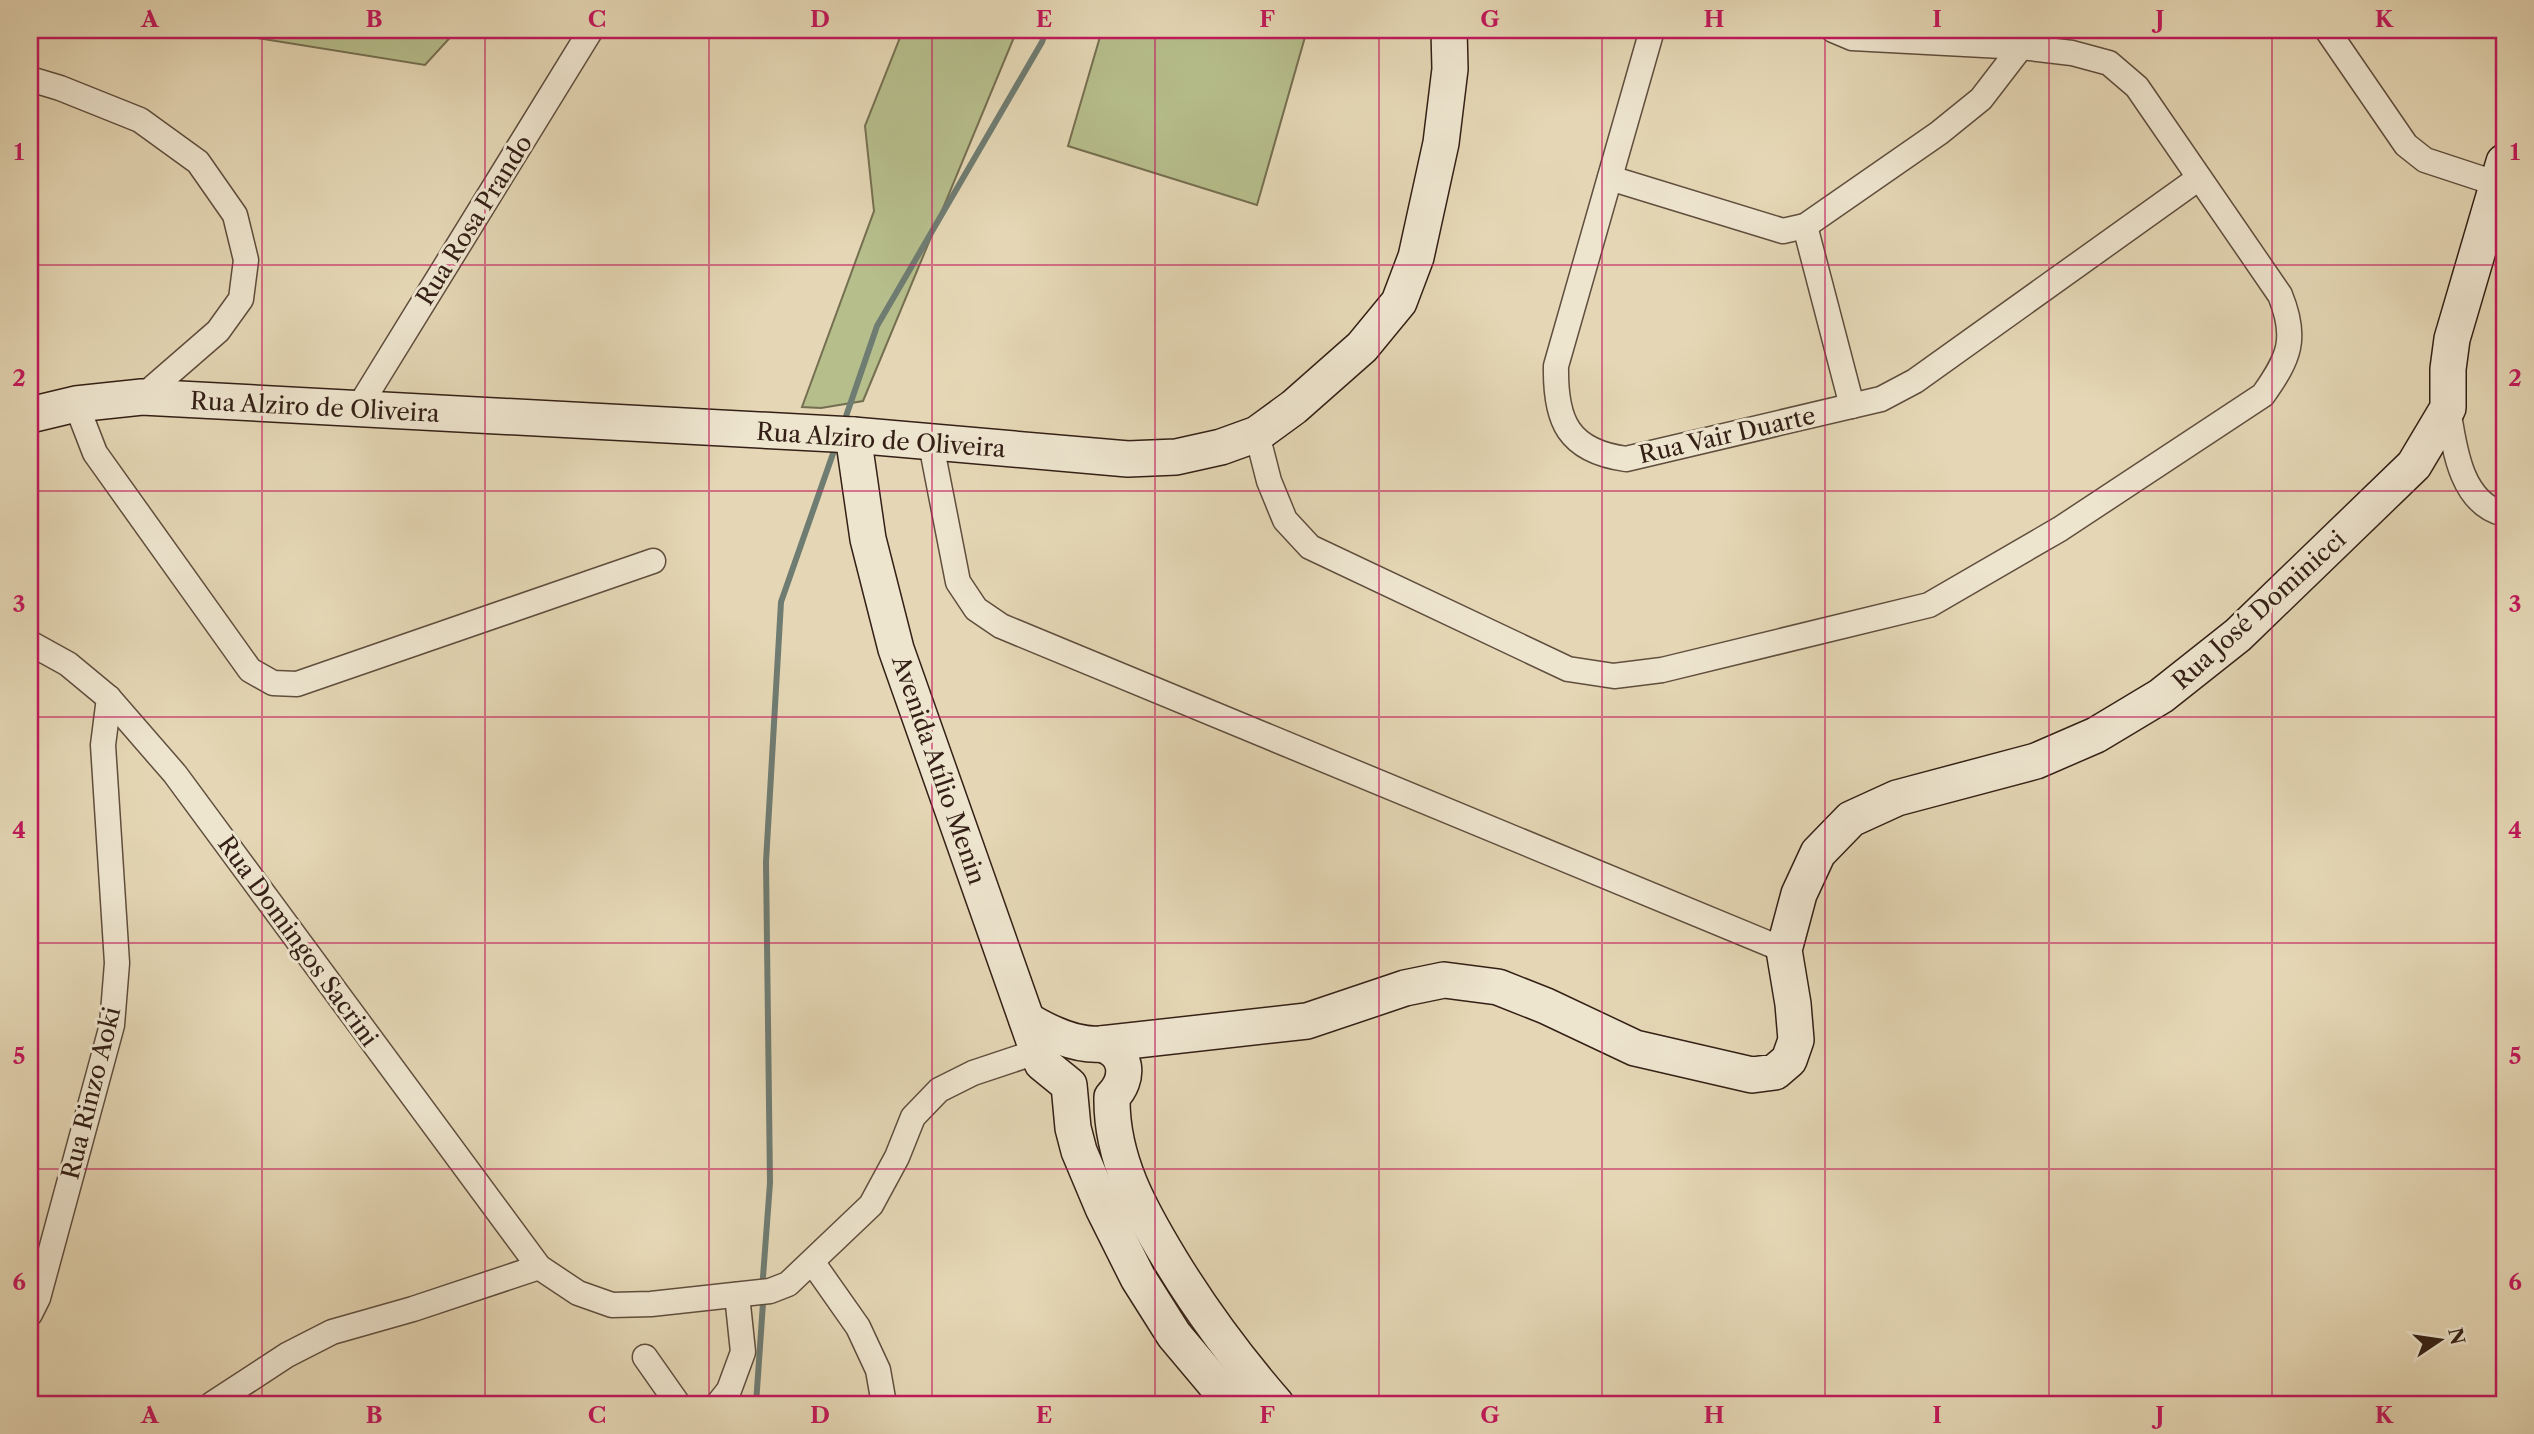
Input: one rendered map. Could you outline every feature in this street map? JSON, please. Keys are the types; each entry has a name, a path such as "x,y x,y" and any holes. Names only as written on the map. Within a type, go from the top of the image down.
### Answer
{"street":[{"name":"Rua Rosa Prando","path":"358,410 591,30"},
{"name":"Rua Alziro de Oliveira","path":"33,415 76,404 142,397 841,435 1140,459 1176,457 1221,447 1257,434 1294,407 1362,347 1399,302 1416,257 1441,143 1450,69 1449,30"},
{"name":"Rua Vair Duarte","path":"1652,30 1556,366 1555,392 1562,421 1577,441 1600,456 1626,459 1881,399 1915,381 2200,178"},
{"path":"2327,30 2406,145 2424,160 2501,173 2452,339 2448,369 2448,408 2462,471 2474,494 2490,511 2504,514"},
{"path":"1257,434 1269,481 1285,520 1310,547 1568,669 1614,676 1662,670 1929,605 2060,529 2263,395 2284,365 2290,336 2287,313 2280,295 2137,87 2109,63 2072,53 1845,33"},
{"path":"1610,178 1783,231 1805,226 1960,116 1980,99 2021,47"},
{"path":"30,79 140,120 198,162 235,215 246,260 241,299 218,331 142,397"},
{"path":"1805,226 1852,406"},
{"path":"76,404 95,453 250,670 273,683 297,684 653,561"},
{"name":"Rua José Dominicci","path":"1784,950 1799,894 1818,853 1851,819 1897,798 2036,761 2096,735 2161,696 2238,635 2414,465 2448,408"},
{"name":"Avenida Atílio Menin","path":"841,435 896,649 1042,1063 1069,1085"},
{"path":"932,444 958,582 976,609 1001,626 1784,950 1796,1040 1789,1060 1775,1072 1752,1075 1635,1048 1546,1006 1498,987 1444,980 1405,988 1307,1021 1086,1043 1072,1058 1068,1071 1073,1128 1079,1152 1102,1208 1138,1278 1174,1335 1232,1404"},
{"name":"Rua Domingos Sacrini","path":"30,643 68,664 109,698 175,774 539,1267 578,1293 612,1304 651,1304 780,1289 813,1263 871,1205 897,1157 914,1117 939,1090 973,1073 1032,1036"},
{"name":"Rua Rinzo Aoki","path":"30,1314 38,1298 112,1025 117,963 103,745 109,698"},
{"path":"1032,1036 1048,1032 1116,1052 1123,1065 1124,1079 1116,1093 1112,1113 1123,1169 1135,1199 1199,1307 1276,1404"},
{"path":"1069,1085 1080,1095 1094,1100 1116,1093 1139,1069 1190,1033"},
{"path":"813,1263 858,1326 878,1370 884,1404"},
{"path":"212,1404 287,1355 332,1332 413,1309 539,1267"},
{"path":"719,1404 729,1390 743,1352 737,1295"},
{"path":"645,1357 678,1404"}],"green space":[{"path":"208,30 457,30 425,65"},
{"path":"903,30 1017,30 863,401 821,408 802,407 874,211 865,126"},
{"path":"1102,30 1307,30 1257,205 1068,146"}],"waterway":[{"path":"843,425 877,326 1042,42 1046,30"},
{"path":"763,1277 770,1183 766,862 781,602 836,445"},
{"path":"756,1404 763,1303"}]}
